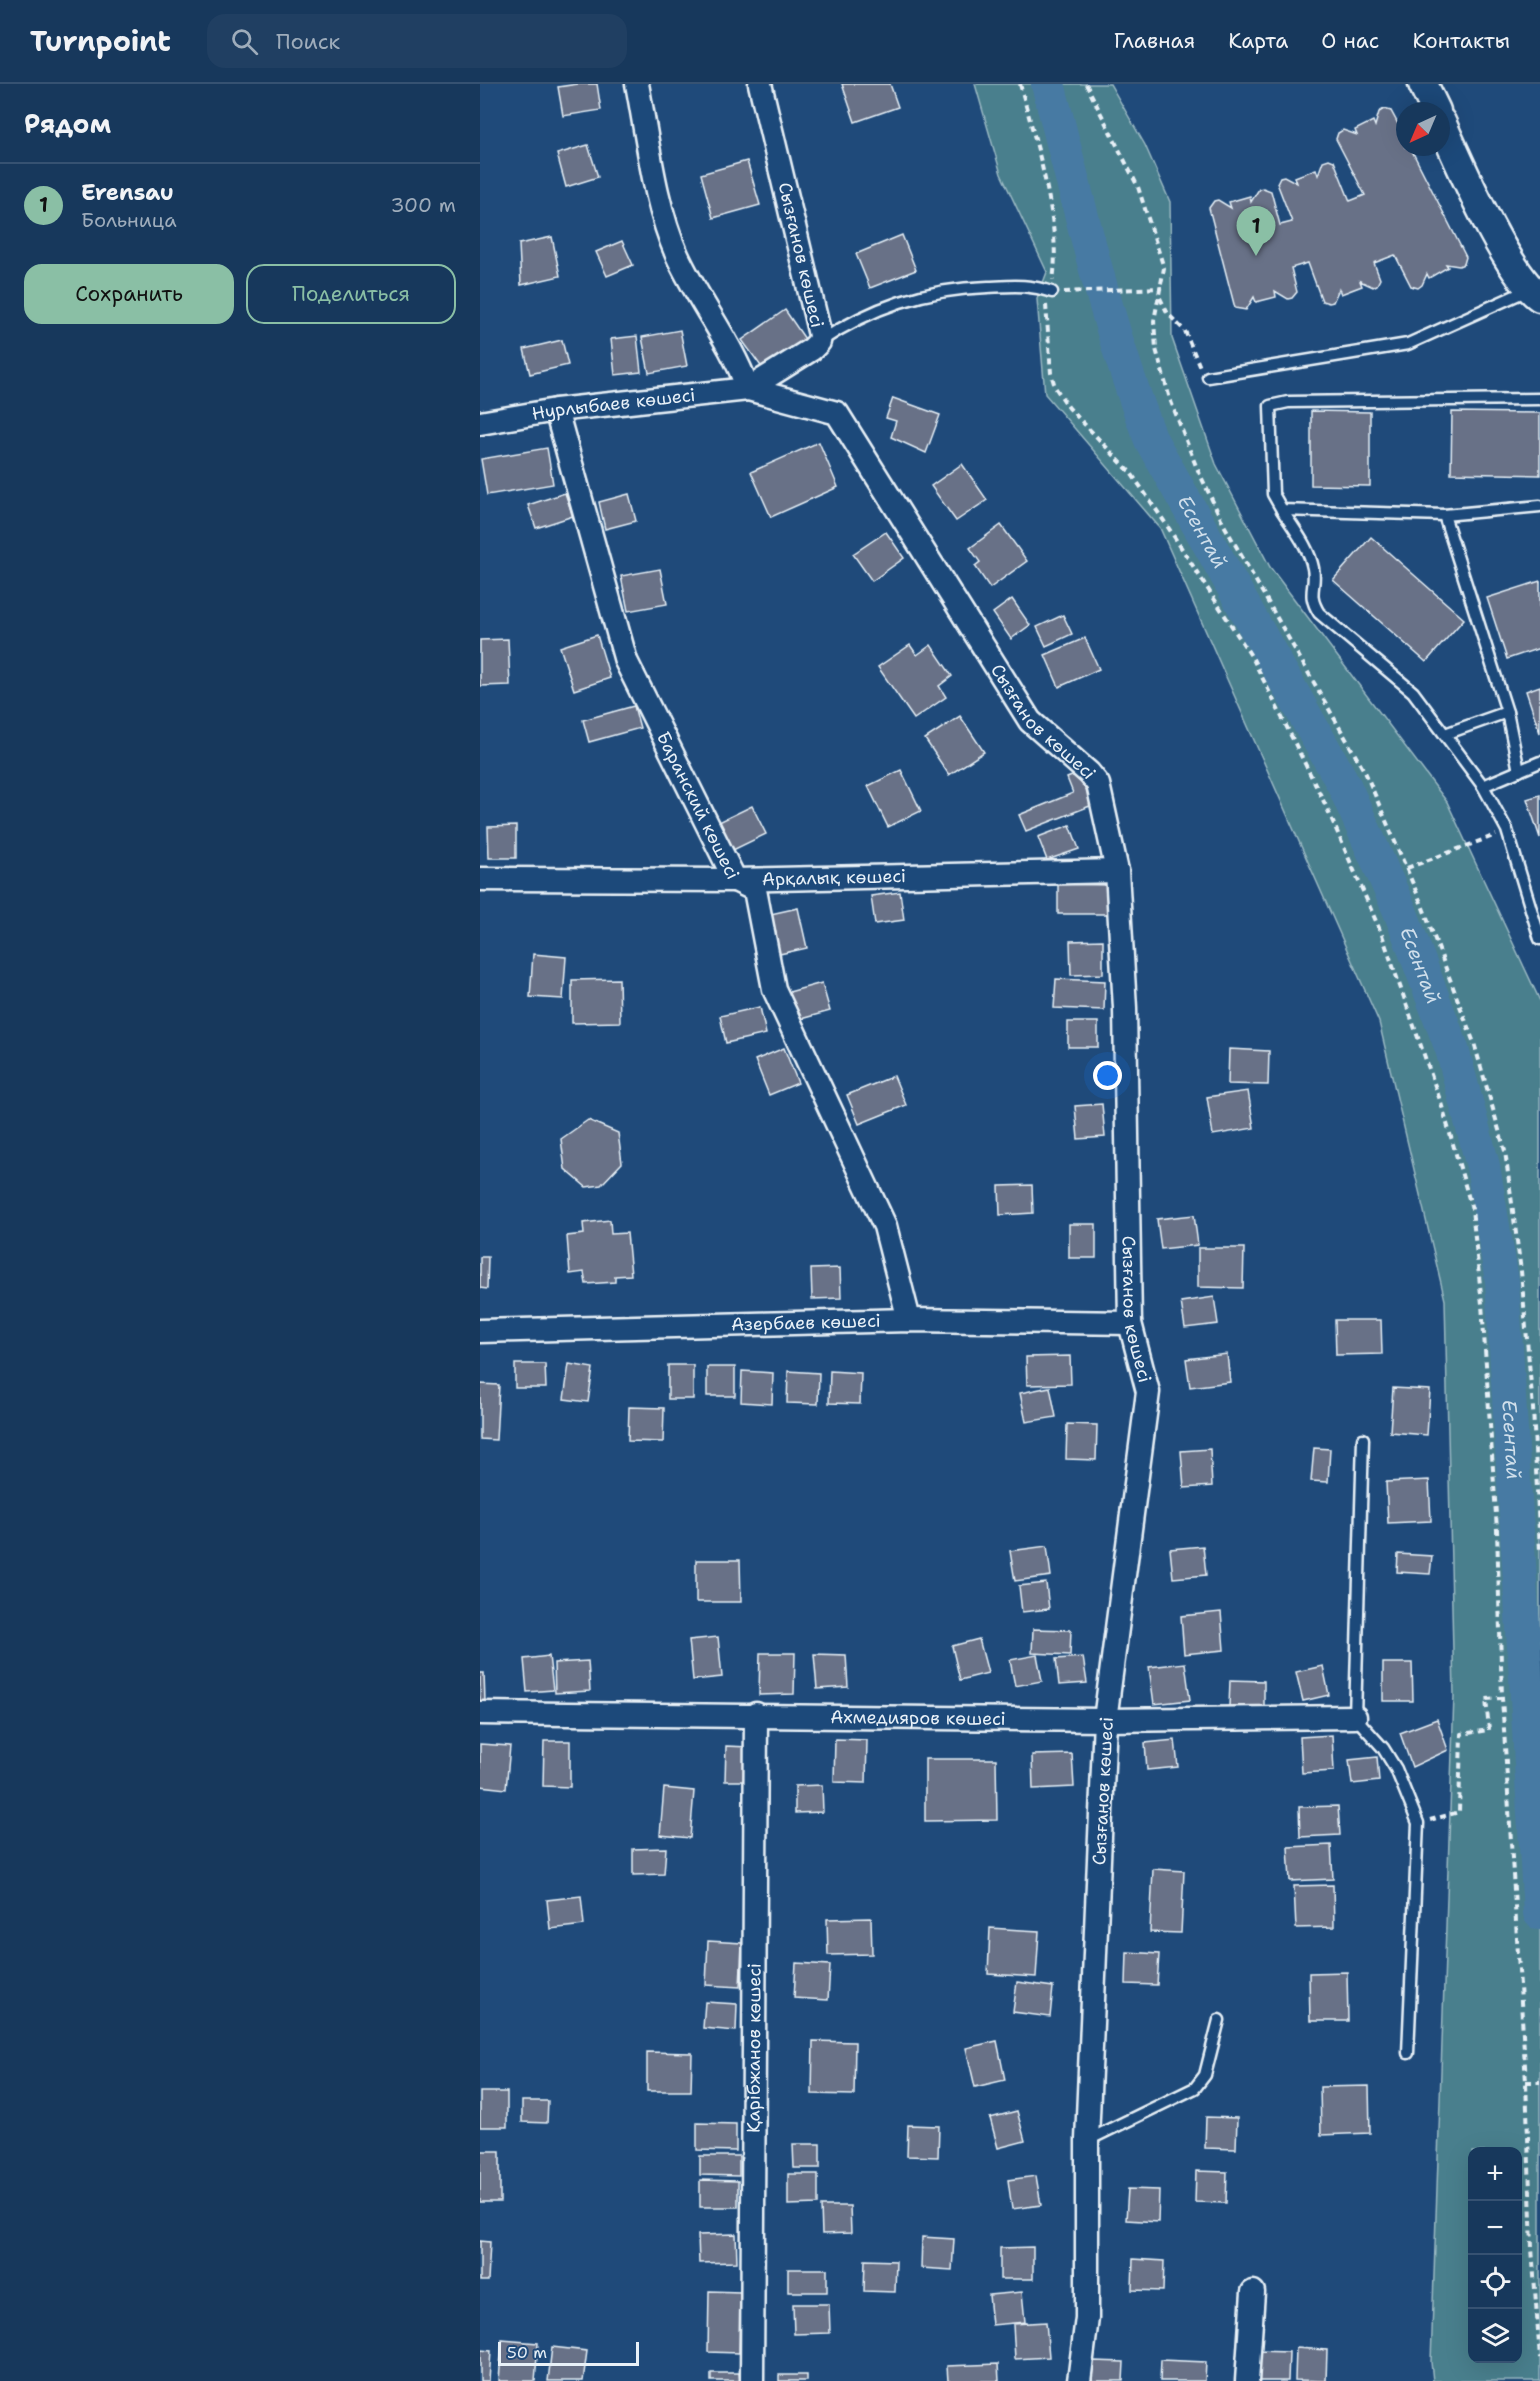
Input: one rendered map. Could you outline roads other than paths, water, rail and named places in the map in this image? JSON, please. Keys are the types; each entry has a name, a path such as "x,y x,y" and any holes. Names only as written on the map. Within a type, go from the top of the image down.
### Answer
{"street":[{"path":"637,84 665,221 678,255 740,367 748,389"},
{"name":"Сызғанов көшесі","path":"748,389 819,342 820,335 760,84"},
{"path":"1423,84 1432,102"},
{"path":"1450,142 1467,179 1536,298"},
{"name":"Сызғанов көшесі","path":"748,389 830,409 842,419 1030,721 1095,778 1117,871 1125,1008 1130,1323 1148,1392 1106,1720 1087,2140 1087,2318 1079,2381"},
{"name":"Нурлыбаев көшесі","path":"480,423 556,410 748,389"},
{"name":"Баранский көшесі","path":"556,410 626,661 735,880 755,890 774,988 885,1227 909,1320"},
{"name":"Арқалық көшесі","path":"480,879 735,880 1117,871"},
{"name":"Азербаев көшесі","path":"480,1332 909,1320 1130,1323"},
{"name":"Ахмедияров көшесі","path":"480,1713 756,1714 1106,1720 1355,1717"},
{"name":"Қарібжанов көшесі","path":"752,2381 756,1714"},
{"path":"1247,2381 1253,2292"}],"lane":[{"path":"819,342 875,309 938,291 1030,285 1052,292"},
{"path":"1208,377 1408,344 1536,298"},
{"path":"1540,399 1288,402 1270,406 1273,494 1309,555 1314,570 1312,601 1319,613 1413,692 1483,786 1507,830 1540,939"},
{"path":"1282,510 1444,515 1540,506"},
{"path":"1444,515 1507,712 1519,771"},
{"path":"1445,734 1507,712"},
{"path":"1483,786 1540,762"},
{"path":"1363,1439 1355,1717 1383,1748 1396,1769 1418,1823 1408,2053"},
{"path":"1087,2140 1195,2088 1205,2075 1219,2019"}],"waterway":[{"name":"Есентай","path":"1048,84 1082,219 1120,353 1151,440 1344,785 1400,911 1452,1049 1483,1166 1502,1281 1540,1913"}],"place":[{"name":"Erensau","path":"1256,256"}]}
